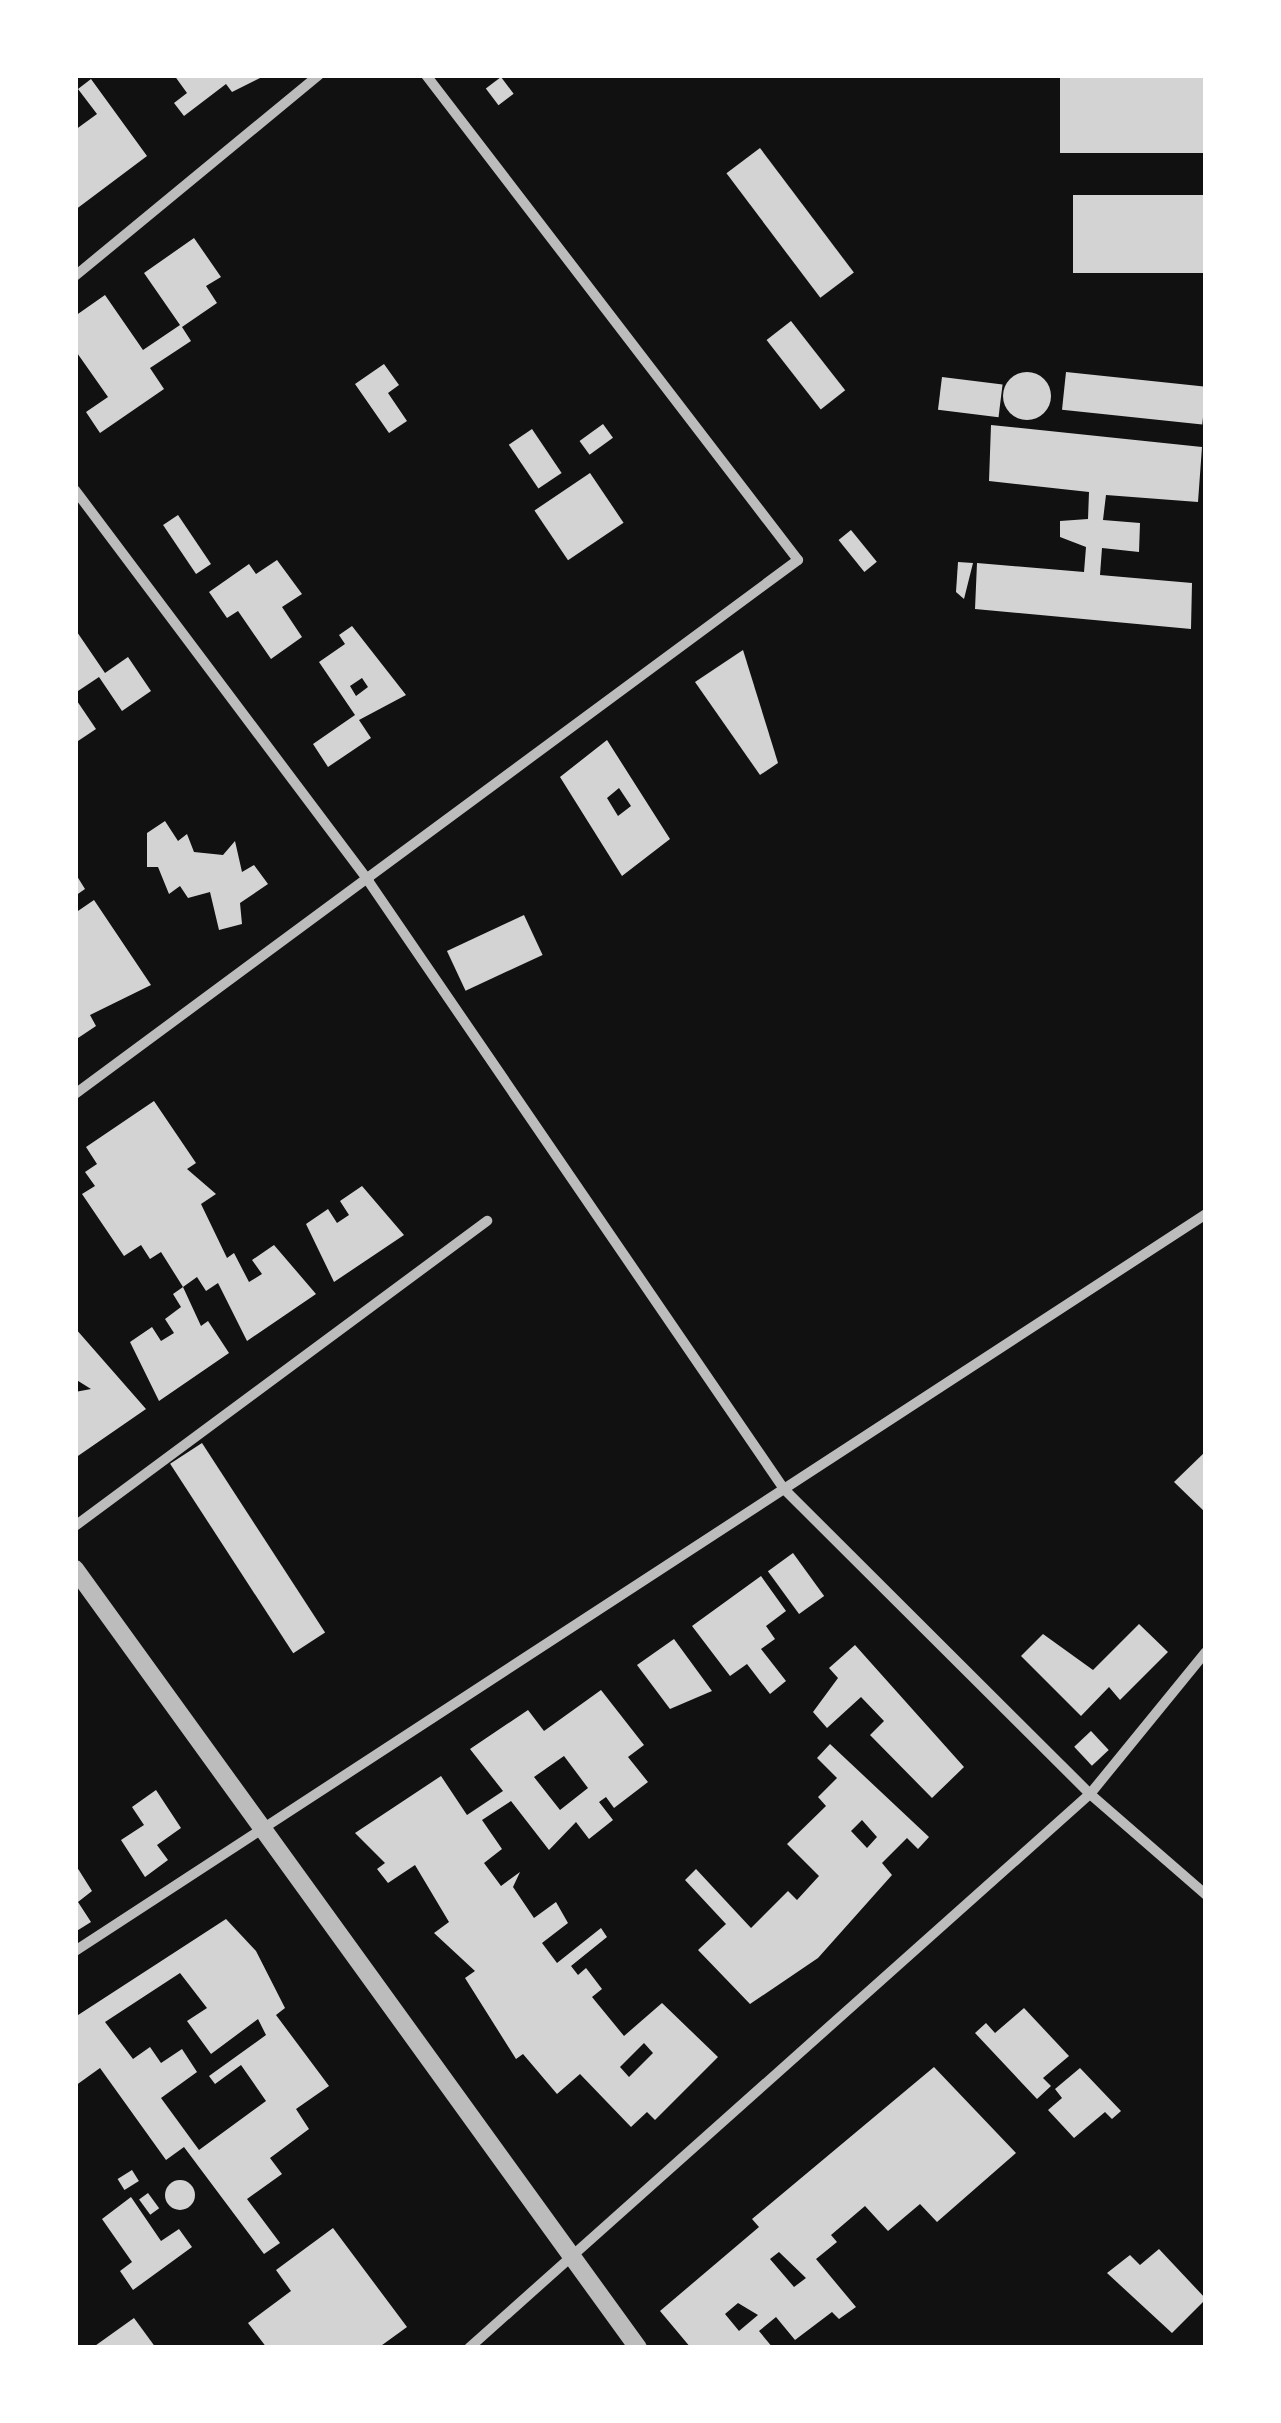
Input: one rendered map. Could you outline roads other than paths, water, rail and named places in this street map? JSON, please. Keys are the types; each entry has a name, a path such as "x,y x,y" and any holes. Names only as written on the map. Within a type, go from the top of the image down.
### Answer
{"street":[{"path":"75,276 319,75"},
{"path":"75,1094 369,882 798,560 426,75"},
{"path":"75,490 369,882 784,1489 1090,1794 1206,1895"},
{"path":"75,1951 1206,1214"},
{"path":"75,1526 487,1221"},
{"path":"75,1568 258,1832 577,2257 638,2348"},
{"path":"468,2348 577,2257 1090,1794 1206,1652"}]}
